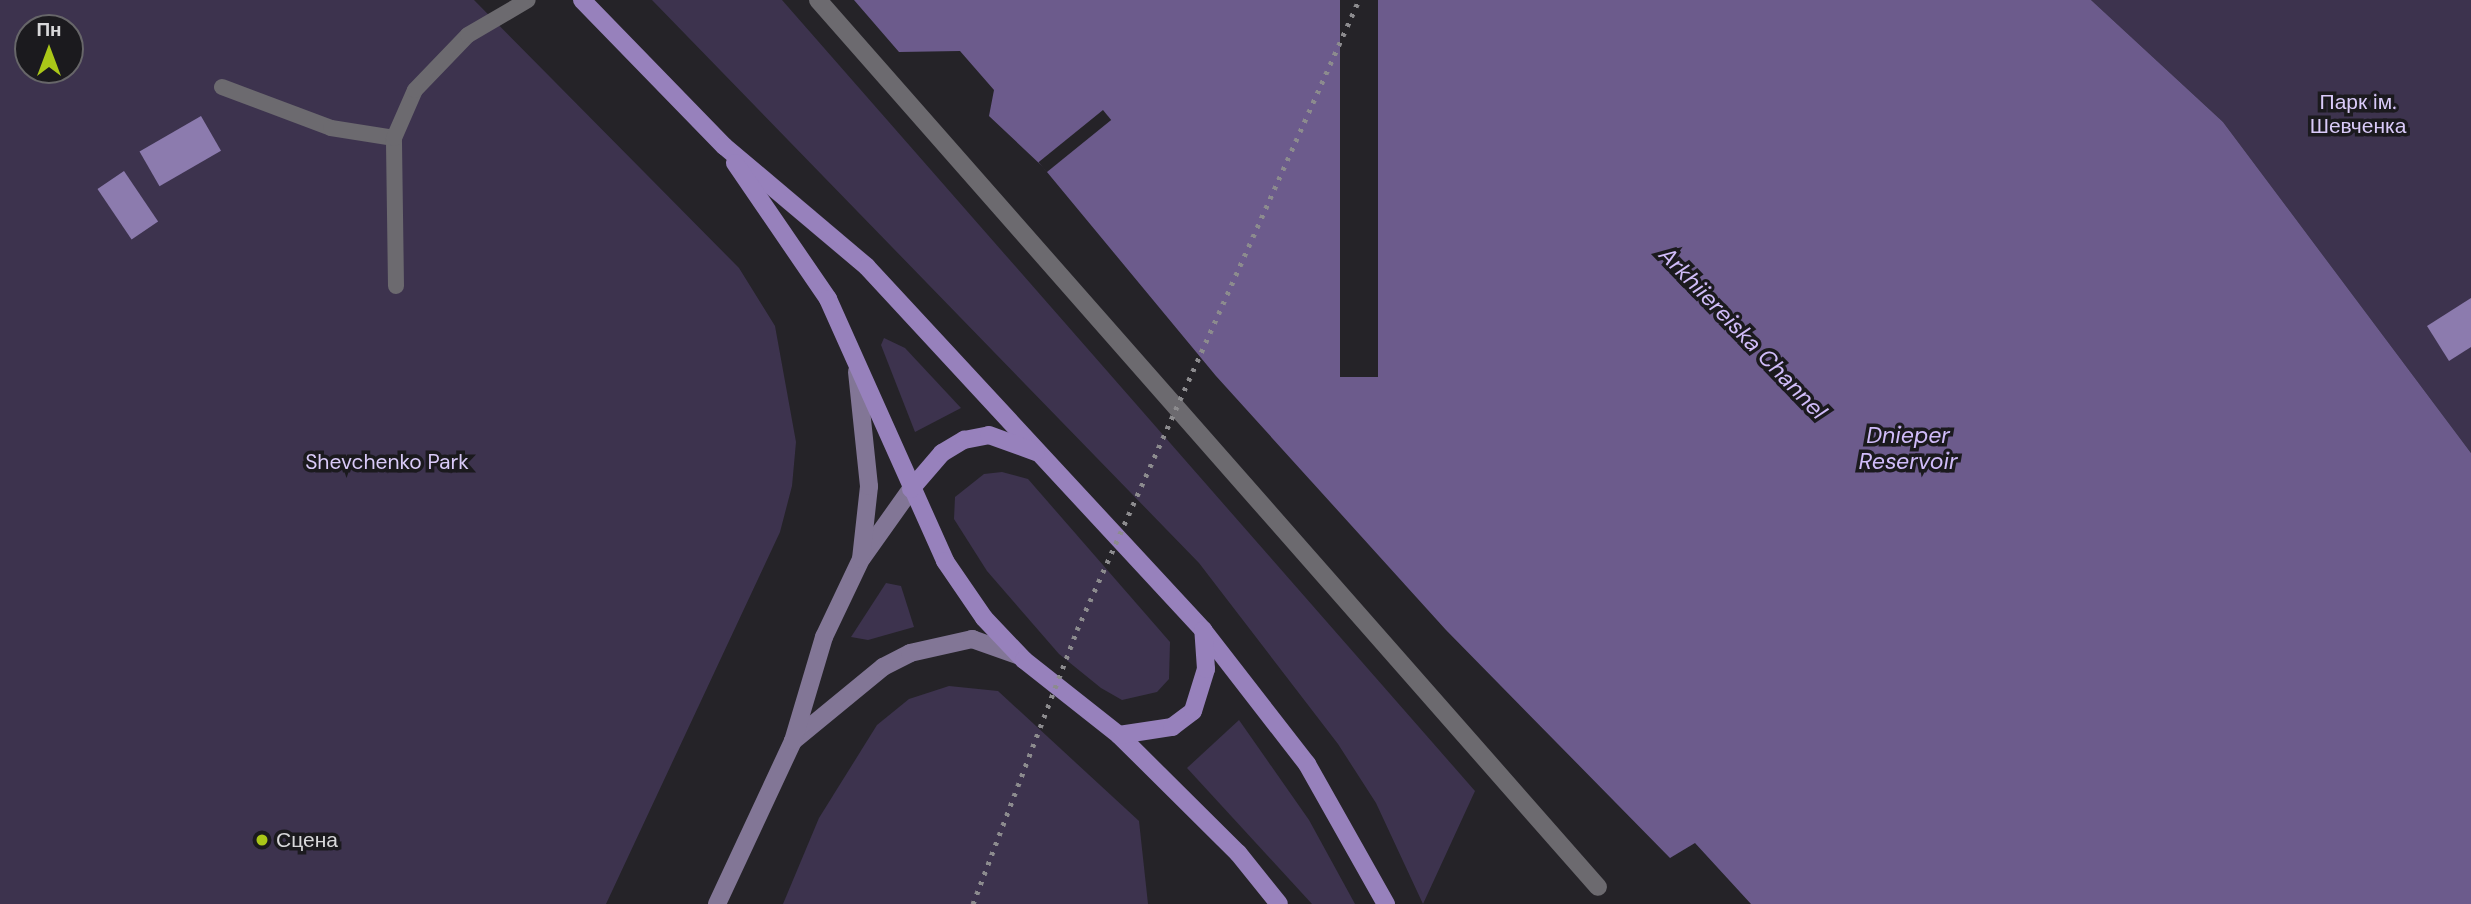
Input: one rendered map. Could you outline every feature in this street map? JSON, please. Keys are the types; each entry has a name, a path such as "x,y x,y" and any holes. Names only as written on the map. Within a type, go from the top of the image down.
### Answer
{"main road":[{"path":"582,0 724,146 867,267 1046,457 1203,630 1307,764 1387,904"},
{"path":"724,146 828,299 945,561 984,618 1024,660"},
{"path":"856,362 869,486 862,559"},
{"path":"717,904 793,741 824,637 862,559 911,489 942,453 964,440 989,435 1046,457"},
{"path":"1119,735 1172,727 1194,711 1206,669 1203,630"},
{"path":"793,741 883,667 910,653 972,639 1002,645 1119,735 1238,853 1279,904"}],"street":[{"path":"818,0 1598,887"}],"lane":[{"path":"396,286 394,138 415,90 468,35 528,0"},
{"path":"222,87 331,128 394,138"}],"green space":[{"name":"Shevchenko Park","path":"0,0 474,0 739,268 775,326 796,442 792,486 780,532 606,904 0,904"},
{"path":"652,0 782,0 1475,791 1423,904 1376,803 1338,744 1199,563"},
{"name":"Парк iм. Шевченка","path":"2091,0 2471,0 2471,453 2223,122"},
{"path":"884,338 905,348 961,408 915,432 881,345"},
{"path":"1002,472 1028,479 1170,642 1169,679 1157,692 1122,700 1101,688 1059,654 987,571 954,519 955,497 984,474"},
{"path":"886,583 901,586 914,627 868,640 851,637"},
{"path":"949,686 998,691 1139,821 1148,904 783,904 819,818 877,725 909,699"},
{"path":"1239,720 1309,820 1355,904 1312,904 1187,768"}],"water":[{"name":"Dnieper Reservoir","path":"854,0 2091,0 2223,122 2471,453 2471,904 1751,904 1695,843 1670,858 1446,630 1216,376 1042,166 989,116 994,90 960,51 899,52"}],"pier":[{"path":"1340,0 1378,0 1378,377 1340,377"},
{"path":"1103,110 1111,120 1047,172 1038,162"}],"building":[{"path":"201,116 221,151 160,186 140,152"},
{"path":"124,171 158,222 132,239 97,189"},
{"path":"2471,298 2471,347 2449,361 2427,326"}],"railway":[{"path":"973,904 1077,630 1359,0"}],"place":[{"name":"Сцена","path":"262,840"}],"water label":[{"name":"Arkhiiereiska Channel","path":"1743,333"}]}
